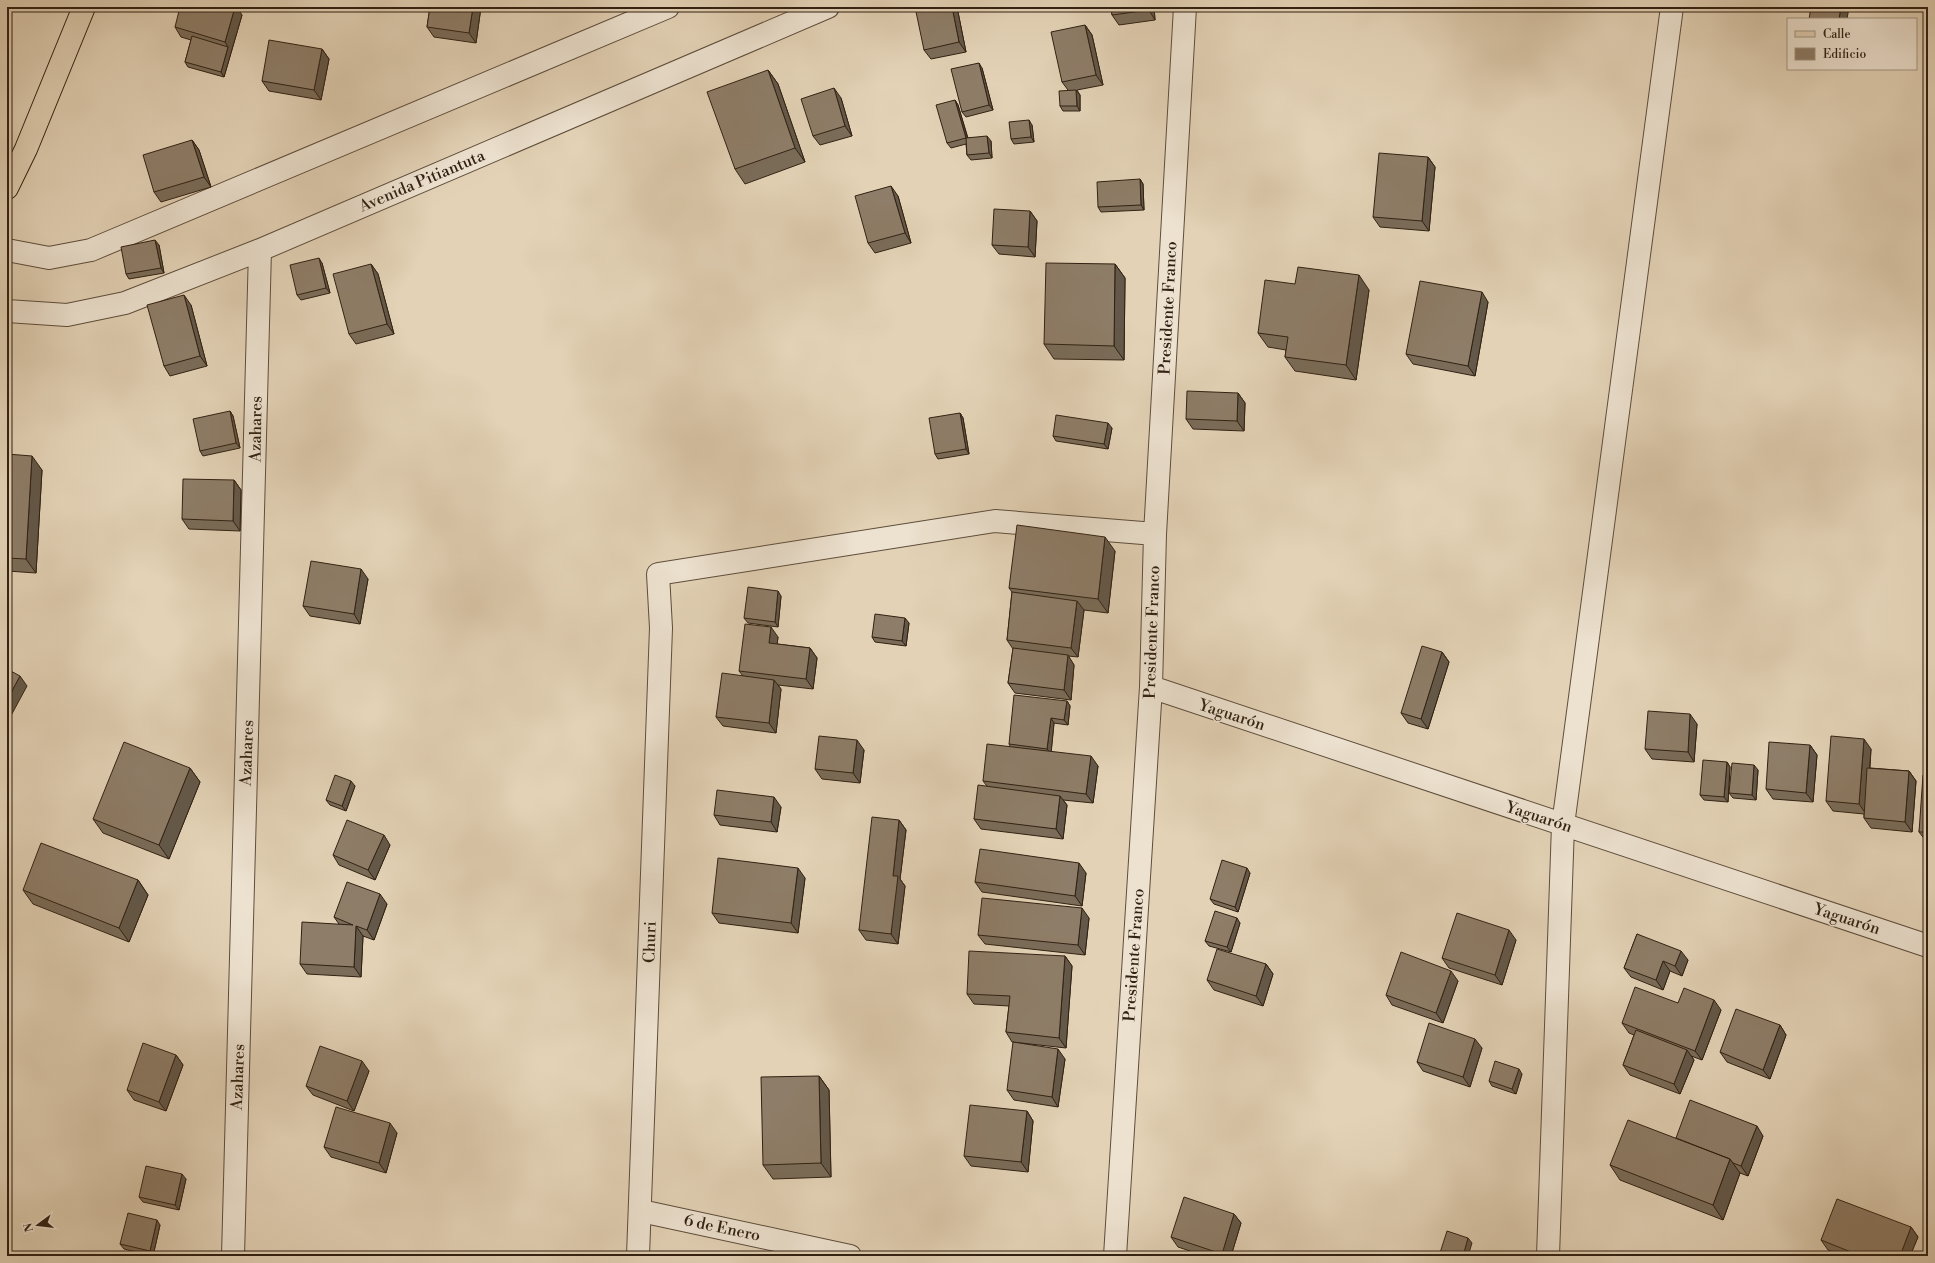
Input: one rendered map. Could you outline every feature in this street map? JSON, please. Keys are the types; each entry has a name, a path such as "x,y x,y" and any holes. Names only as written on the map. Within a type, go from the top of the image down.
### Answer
{"main road":[{"path":"7,188 26,149 84,7"}],"street":[{"path":"7,250 49,258 91,250 668,7"},
{"name":"Avenida Pitiantuta","path":"7,312 67,315 125,303 260,250 828,7"},
{"name":"Presidente Franco","path":"1115,1256 1151,688 1155,534 1185,7"},
{"path":"1548,1256 1563,825 1672,7"},
{"name":"Azahares","path":"233,1256 260,250"},
{"name":"Churi","path":"638,1256 641,1211 661,628 658,574 995,521 1155,534"},
{"name":"Yaguarón","path":"1151,688 1928,946"},
{"name":"6 de Enero","path":"641,1211 850,1256"}],"building":[{"path":"180,7 235,7 225,42 175,27"},
{"path":"430,7 473,7 469,33 427,27"},
{"path":"915,7 952,7 959,42 924,50"},
{"path":"1111,7 1148,7 1149,10 1112,15"},
{"path":"1811,7 1841,7 1839,18 1809,18"},
{"path":"1085,25 1096,75 1062,82 1051,32"},
{"path":"192,36 228,47 221,72 185,62"},
{"path":"269,40 322,49 314,90 262,81"},
{"path":"979,63 989,105 962,112 951,69"},
{"path":"768,70 795,148 735,169 707,92"},
{"path":"834,88 845,126 813,136 801,99"},
{"path":"1076,90 1077,106 1060,106 1059,91"},
{"path":"955,100 966,138 947,143 936,105"},
{"path":"1029,120 1031,137 1011,139 1009,122"},
{"path":"987,136 989,153 967,155 966,138"},
{"path":"192,140 204,177 154,192 143,155"},
{"path":"1379,153 1428,157 1422,221 1373,217"},
{"path":"1140,179 1141,205 1098,207 1097,182"},
{"path":"891,186 905,233 868,243 855,196"},
{"path":"994,209 1030,211 1028,247 992,245"},
{"path":"155,240 161,268 126,274 121,247"},
{"path":"319,258 326,288 297,295 290,265"},
{"path":"1046,263 1115,264 1114,346 1044,344"},
{"path":"371,264 387,324 349,334 333,274"},
{"path":"1298,267 1359,275 1346,365 1285,357 1288,337 1258,333 1265,280 1295,284"},
{"path":"1420,281 1482,292 1468,366 1406,354"},
{"path":"184,295 200,356 164,366 147,305"},
{"path":"1187,391 1238,393 1237,421 1186,419"},
{"path":"230,411 236,443 200,451 193,419"},
{"path":"960,413 966,449 935,454 929,418"},
{"path":"1056,415 1108,423 1104,444 1053,436"},
{"path":"7,454 32,456 26,559 7,558"},
{"path":"183,479 234,480 233,521 182,519"},
{"path":"1017,525 1105,537 1098,599 1009,588"},
{"path":"311,561 361,569 354,614 303,606"},
{"path":"748,587 778,591 775,622 744,618"},
{"path":"1012,592 1077,601 1071,648 1007,640"},
{"path":"875,614 905,618 902,641 872,637"},
{"path":"745,624 771,627 769,643 810,648 806,679 739,671"},
{"path":"1422,646 1442,652 1421,719 1401,713"},
{"path":"1013,648 1068,655 1064,690 1008,683"},
{"path":"7,669 20,676 7,700"},
{"path":"722,673 774,680 769,723 716,717"},
{"path":"1014,695 1067,701 1064,720 1051,718 1047,749 1009,744"},
{"path":"1648,711 1690,714 1688,752 1645,749"},
{"path":"819,736 857,740 853,773 815,769"},
{"path":"1831,736 1864,739 1859,804 1826,801"},
{"path":"124,742 190,768 159,845 93,819"},
{"path":"1769,742 1810,745 1806,793 1766,789"},
{"path":"987,744 1091,756 1086,794 983,781"},
{"path":"1703,760 1727,762 1724,797 1700,795"},
{"path":"1732,763 1754,765 1752,795 1729,793"},
{"path":"1867,768 1909,771 1905,822 1864,818"},
{"path":"335,775 351,781 342,806 326,800"},
{"path":"1923,775 1928,776 1928,832 1919,832"},
{"path":"978,785 1060,796 1056,829 974,819"},
{"path":"717,790 774,797 771,822 714,815"},
{"path":"872,817 899,820 893,876 898,876 891,934 859,930"},
{"path":"347,820 384,835 368,870 333,855"},
{"path":"41,843 138,880 119,928 23,890"},
{"path":"980,849 1079,863 1075,896 975,882"},
{"path":"718,858 798,868 791,923 712,913"},
{"path":"1222,860 1247,868 1235,907 1210,899"},
{"path":"347,882 380,894 367,930 356,926 354,967 300,964 302,922 353,925 334,917"},
{"path":"982,898 1082,908 1078,945 978,935"},
{"path":"1215,911 1237,918 1227,947 1205,941"},
{"path":"1457,913 1509,930 1495,975 1442,958"},
{"path":"1637,934 1681,951 1675,966 1663,961 1656,980 1624,968"},
{"path":"1217,949 1266,964 1256,996 1207,980"},
{"path":"969,951 1065,956 1059,1038 1006,1032 1010,996 967,994"},
{"path":"1401,952 1451,971 1436,1013 1386,995"},
{"path":"1635,987 1678,1003 1684,988 1714,1000 1695,1051 1622,1023"},
{"path":"1736,1009 1780,1025 1763,1070 1720,1052"},
{"path":"1429,1023 1475,1039 1463,1077 1417,1062"},
{"path":"1636,1030 1687,1050 1674,1084 1623,1065"},
{"path":"1013,1042 1058,1049 1052,1097 1007,1090"},
{"path":"143,1043 176,1055 159,1102 127,1090"},
{"path":"320,1046 362,1061 347,1101 306,1086"},
{"path":"1495,1061 1519,1069 1512,1089 1489,1081"},
{"path":"819,1076 821,1163 763,1165 761,1077"},
{"path":"1690,1100 1757,1126 1741,1166 1733,1163 1730,1159 1676,1138"},
{"path":"970,1105 1027,1111 1021,1162 964,1156"},
{"path":"336,1107 390,1123 379,1163 324,1147"},
{"path":"1628,1120 1730,1159 1713,1205 1610,1165"},
{"path":"146,1166 182,1174 175,1205 139,1197"},
{"path":"1184,1197 1234,1214 1222,1254 1171,1237"},
{"path":"1837,1199 1911,1227 1900,1256 1861,1256 1821,1240"},
{"path":"128,1213 157,1220 150,1251 120,1244"},
{"path":"1447,1231 1468,1238 1463,1256 1439,1256"}]}
